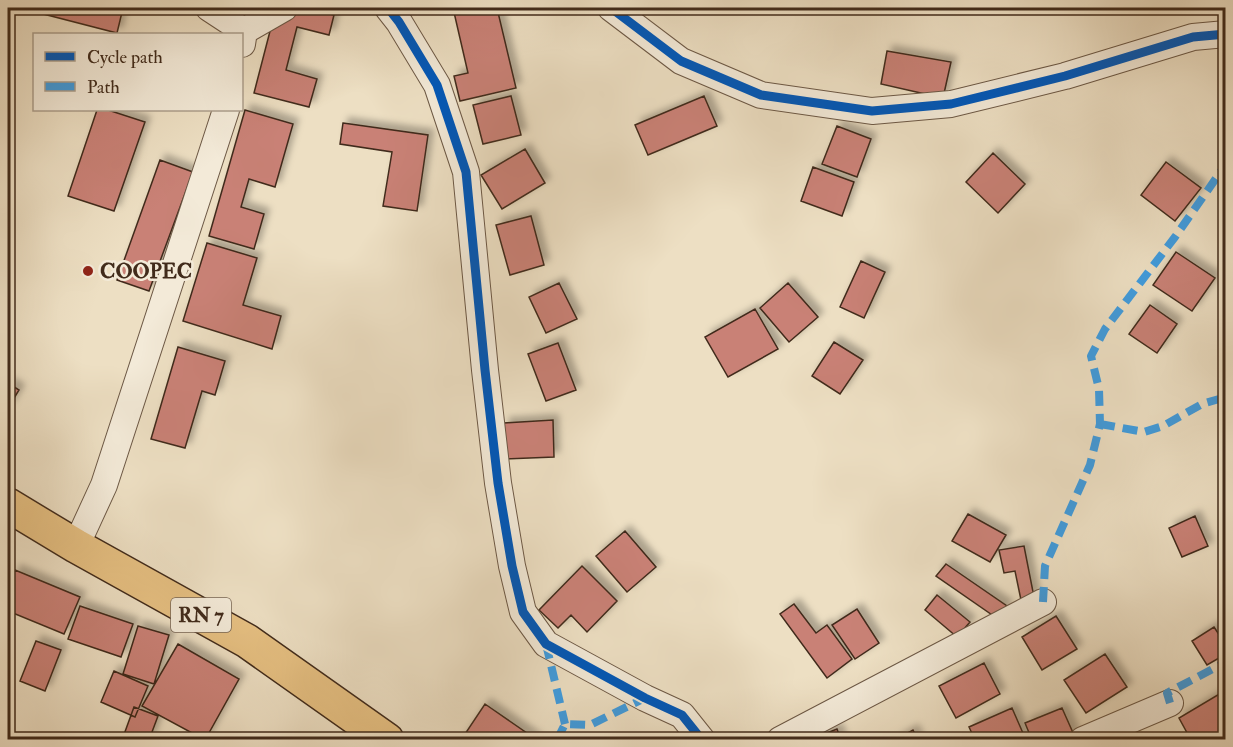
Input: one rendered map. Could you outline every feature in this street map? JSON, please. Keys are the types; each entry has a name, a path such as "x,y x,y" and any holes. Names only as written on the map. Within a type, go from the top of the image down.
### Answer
{"main road":[{"name":"RN 7","path":"8,505 76,546 247,641 387,740"}],"street":[{"path":"209,8 237,33"},
{"path":"243,38 284,8"},
{"path":"388,8 437,85 466,172 498,483 512,566 523,612 546,644 645,698 682,715 702,740"},
{"path":"611,8 681,62 761,95 872,111 951,104 1065,76 1193,37 1226,34"},
{"path":"76,546 104,485 226,111"},
{"path":"780,740 1043,602"},
{"path":"1083,740 1170,704"}],"building":[{"path":"20,8 123,8 117,33"},
{"path":"276,8 305,8 334,15 329,35 297,27 286,70 317,79 309,107 254,93"},
{"path":"453,8 497,8 516,88 460,101 454,76 468,73"},
{"path":"887,51 951,62 943,98 881,84"},
{"path":"511,96 521,135 483,144 473,105"},
{"path":"704,96 717,126 648,155 635,125"},
{"path":"245,110 293,124 275,187 249,179 241,207 264,214 254,249 209,236"},
{"path":"97,111 111,111 145,122 114,211 68,196"},
{"path":"343,123 428,135 417,211 383,206 392,152 340,144"},
{"path":"837,126 871,139 857,177 822,164"},
{"path":"525,149 545,183 502,209 481,175"},
{"path":"993,153 1025,184 998,213 966,182"},
{"path":"160,160 193,172 149,291 117,280"},
{"path":"1166,162 1201,188 1175,221 1141,195"},
{"path":"813,167 854,182 842,216 801,201"},
{"path":"531,216 544,265 510,275 496,225"},
{"path":"207,243 257,258 243,305 281,316 272,349 183,321"},
{"path":"1176,252 1215,278 1192,311 1153,285"},
{"path":"861,261 885,272 864,318 840,307"},
{"path":"559,283 577,319 546,333 529,297"},
{"path":"788,283 818,317 789,342 760,308"},
{"path":"1150,305 1177,324 1157,353 1129,334"},
{"path":"755,309 778,349 728,377 705,337"},
{"path":"834,342 863,360 840,394 812,376"},
{"path":"558,343 576,390 546,401 528,354"},
{"path":"178,347 225,361 215,395 202,391 185,448 151,439"},
{"path":"8,383 19,390 8,408"},
{"path":"553,420 554,457 505,459 504,423"},
{"path":"968,514 1006,535 990,562 952,541"},
{"path":"1195,516 1208,546 1182,557 1169,528"},
{"path":"625,531 656,567 627,592 596,556"},
{"path":"1024,546 1034,597 1021,600 1015,571 1004,573 999,550"},
{"path":"946,564 1007,606 998,619 936,576"},
{"path":"582,566 617,601 587,632 571,615 558,628 539,610"},
{"path":"15,570 80,597 64,634 8,611 8,589"},
{"path":"937,595 970,622 957,637 925,610"},
{"path":"794,604 816,633 827,625 852,659 827,678 780,614"},
{"path":"80,606 133,624 121,657 68,639"},
{"path":"857,609 879,643 855,659 832,625"},
{"path":"1056,616 1077,649 1042,670 1022,637"},
{"path":"138,626 169,635 154,684 123,674"},
{"path":"1214,627 1226,645 1226,654 1207,665 1192,641"},
{"path":"36,641 61,650 45,691 20,681"},
{"path":"178,644 239,679 205,740 142,706"},
{"path":"1105,654 1127,687 1086,713 1064,680"},
{"path":"984,663 1000,694 956,718 939,686"},
{"path":"114,671 148,686 135,717 101,702"},
{"path":"1221,693 1226,700 1226,738 1191,740 1179,718"},
{"path":"485,704 537,740 461,740"},
{"path":"134,707 158,716 149,740 122,740"},
{"path":"1012,708 1026,740 975,740 969,727"},
{"path":"1062,708 1074,735 1064,740 1032,740 1025,723"},
{"path":"837,729 841,740 809,740"},
{"path":"913,730 918,740 895,740"}],"marked path":[{"path":"1043,602 1045,566 1090,465 1100,424 1099,389 1091,356 1105,329 1175,237 1226,164"},
{"path":"1100,424 1144,432 1163,426 1202,404 1226,397"},
{"path":"546,644 565,724"},
{"path":"1170,703 1167,693 1226,662"},
{"path":"557,740 565,724 590,725 645,698"}],"cycle path":[{"path":"388,8 437,85 466,172 498,483 512,566 523,612 546,644 645,698 682,715 702,740"},
{"path":"611,8 681,61 761,95 872,111 951,104 1065,76 1193,37 1226,34"}],"place":[{"name":"COOPEC","path":"88,271"}]}
